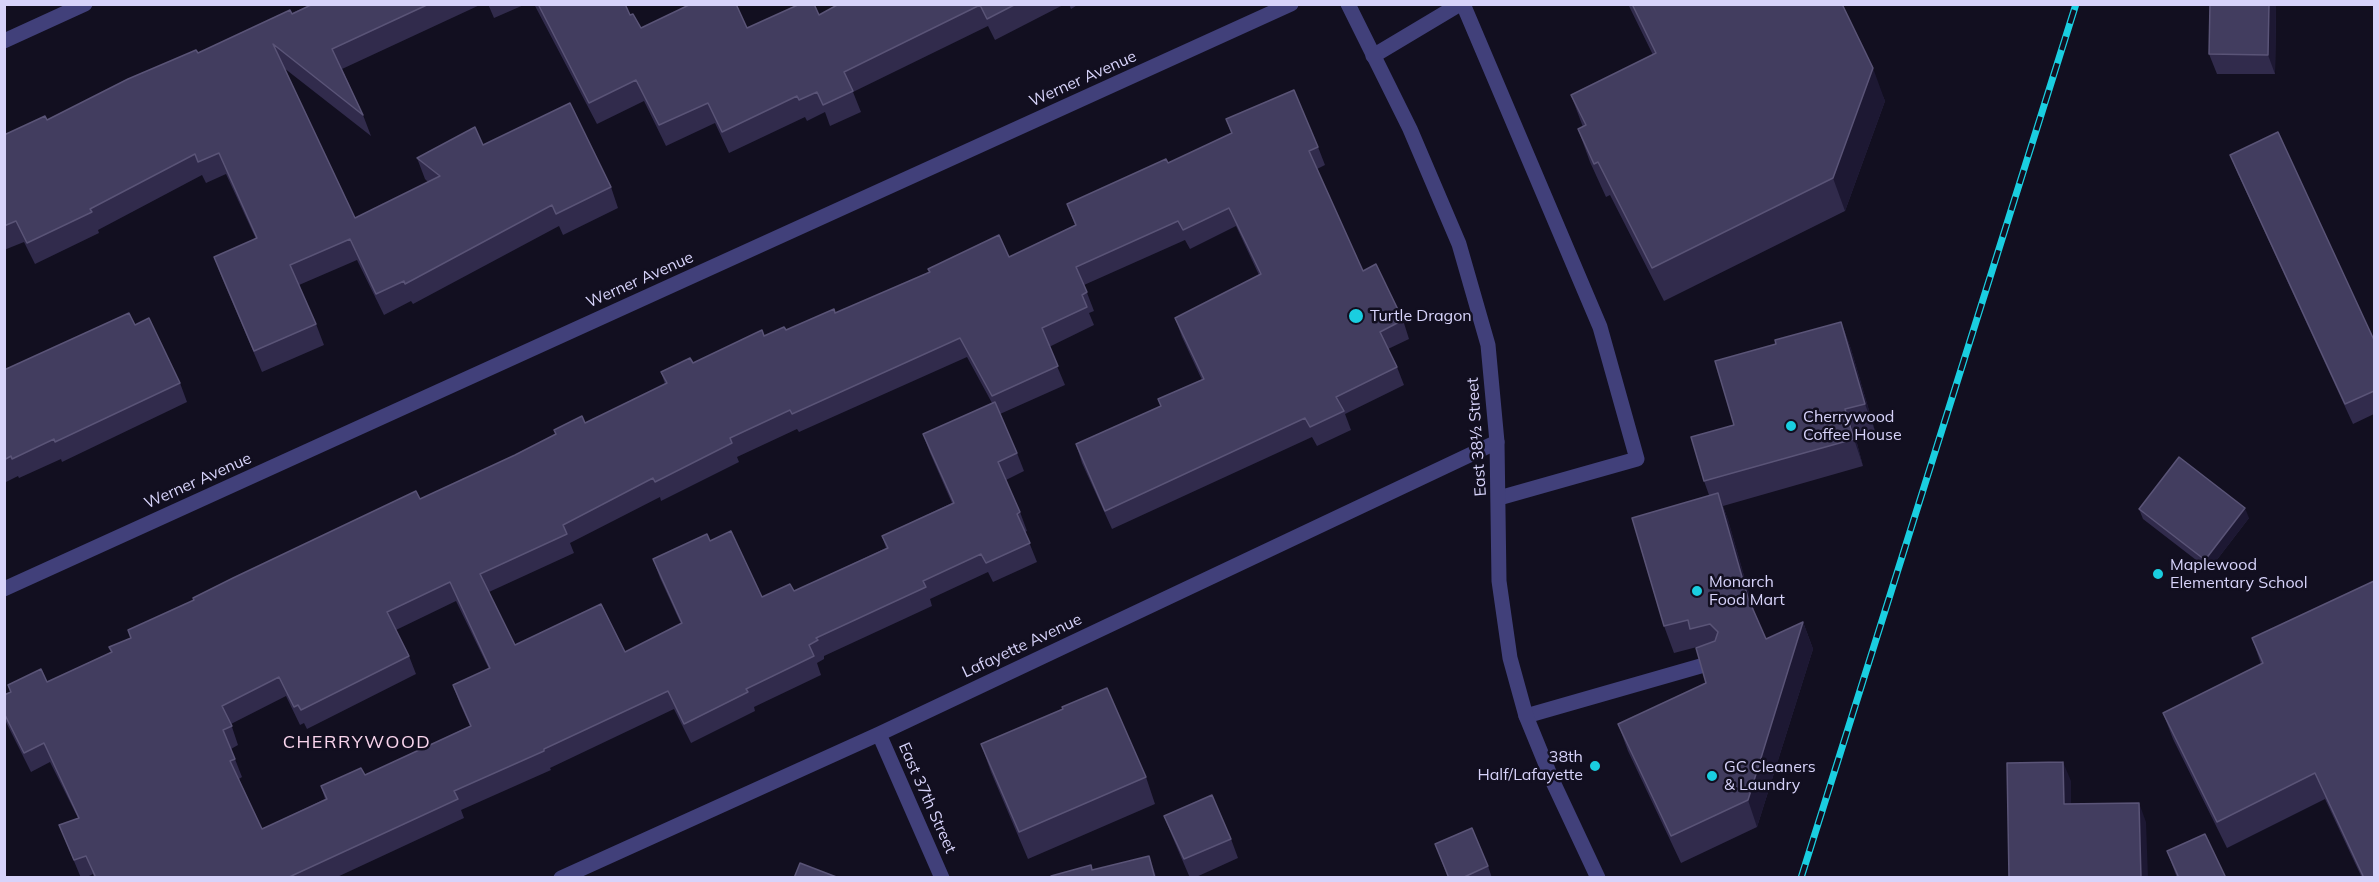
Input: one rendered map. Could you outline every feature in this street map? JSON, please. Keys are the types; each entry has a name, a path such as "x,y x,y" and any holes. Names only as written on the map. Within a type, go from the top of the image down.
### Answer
{"street":[{"path":"4,41 85,4"},
{"name":"Werner Avenue","path":"4,589 1291,4"},
{"name":"East 38½ Street","path":"1348,4 1410,129 1459,244 1488,345 1497,442 1498,580 1510,658 1526,716 1553,782 1598,878"},
{"path":"1372,56 1461,4 1600,327 1637,459 1499,498"},
{"name":"Lafayette Avenue","path":"561,878 879,734 1497,442"},
{"path":"1526,716 1718,661"},
{"name":"East 37th Street","path":"879,734 942,878"}],"building":[{"path":"313,4 429,4 332,49 363,115 273,44 355,218 440,176 417,158 475,127 483,145 570,103 611,187 556,214 552,205 405,284 404,281 376,294 350,239 290,265 316,324 254,351 214,257 257,238 219,153 198,162 195,154 90,209 92,212 27,243 16,221 4,226 4,135 45,116 47,120 128,79 196,50 198,53 290,10 292,14"},
{"path":"538,4 625,4 630,15 633,14 641,28 691,4 736,4 747,28 800,4 814,4 819,15 839,4 1016,4 987,19 980,5 844,72 853,91 823,105 817,92 799,100 797,96 722,132 708,103 659,125 636,80 589,103"},
{"path":"1632,4 1842,4 1873,68 1833,178 1652,268 1598,162 1594,164 1578,129 1586,125 1571,95 1656,53"},
{"path":"2210,4 2269,4 2268,55 2209,54"},
{"path":"1294,90 1318,147 1309,151 1363,271 1376,264 1403,320 1380,332 1397,367 1336,397 1344,411 1310,427 1305,418 1105,511 1076,444 1161,406 1158,399 1204,379 1175,318 1261,274 1229,208 1183,230 1178,221 1076,267 1087,292 1082,295 1087,307 1042,328 1058,366 992,396 960,338 792,414 790,410 730,438 732,443 655,482 653,478 563,525 567,534 480,574 515,645 601,604 625,652 682,623 653,559 707,534 710,541 731,531 762,597 790,584 794,591 888,548 882,536 954,503 923,434 995,402 1017,453 998,462 1020,512 1017,514 1030,543 986,563 981,554 923,581 926,587 816,638 818,640 809,645 814,656 746,689 748,692 684,724 668,691 544,749 544,751 454,791 458,799 287,878 96,878 86,856 74,860 59,825 79,818 44,743 24,753 4,713 4,695 11,692 8,685 41,669 47,682 112,652 109,647 131,638 128,630 416,491 420,499 556,434 554,430 582,416 585,423 667,383 661,372 690,358 693,363 762,330 764,336 784,327 786,330 834,309 835,313 930,272 928,269 999,235 1009,257 1076,225 1067,204 1166,159 1168,163 1232,133 1226,119","holes":["450,582 490,668 453,685 471,726 365,775 361,768 321,786 327,799 262,829 230,761 235,759 223,730 232,726 222,706 279,677 294,707 298,705 301,710 409,656 387,612"]},
{"path":"2278,132 2374,340 2374,391 2345,404 2230,155"},
{"path":"129,313 135,325 149,318 180,383 55,442 54,439 12,459 11,456 4,460 4,370"},
{"path":"1841,322 1865,404 1845,409 1854,439 1704,481 1691,437 1734,425 1715,361 1776,344 1775,340"},
{"path":"2179,457 2245,508 2205,560 2139,509"},
{"path":"1718,493 1748,598 1766,639 1803,622 1748,800 1671,836 1618,724 1706,683 1696,648 1715,641 1718,632 1710,624 1690,629 1688,620 1664,626 1632,518"},
{"path":"2374,581 2374,878 2364,878 2315,773 2217,822 2163,713 2263,663 2252,638"},
{"path":"1107,688 1146,777 1019,832 981,744"},
{"path":"2063,762 2064,804 2139,803 2141,878 2009,878 2007,763"},
{"path":"1212,795 1231,839 1184,859 1164,816"},
{"path":"1472,828 1488,866 1462,878 1449,878 1435,844"},
{"path":"2205,834 2226,878 2179,878 2167,851"},
{"path":"1149,856 1155,878 1052,878 1051,876 1091,865 1092,870"},
{"path":"800,863 839,878 794,878"}],"railway":[{"path":"1801,878 2076,4"}],"place":[{"name":"Turtle Dragon","path":"1356,316"},
{"name":"Cherrywood Coffee House","path":"1791,426"},
{"name":"Maplewood Elementary School","path":"2158,574"},
{"name":"Monarch Food Mart","path":"1697,591"},
{"name":"38th Half/Lafayette","path":"1595,766"},
{"name":"GC Cleaners & Laundry","path":"1712,776"}],"district":[{"name":"CHERRYWOOD","path":"357,743"}]}
